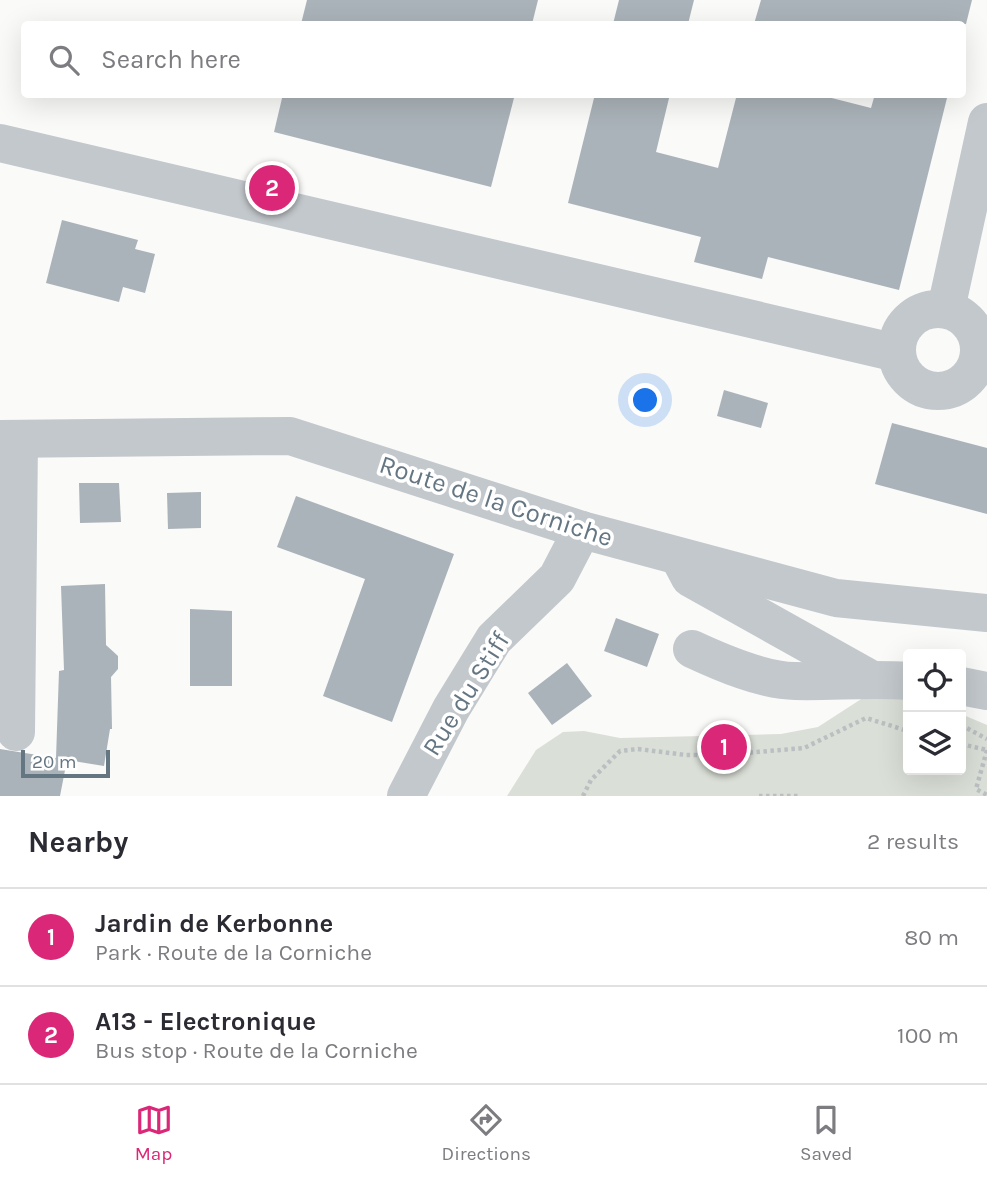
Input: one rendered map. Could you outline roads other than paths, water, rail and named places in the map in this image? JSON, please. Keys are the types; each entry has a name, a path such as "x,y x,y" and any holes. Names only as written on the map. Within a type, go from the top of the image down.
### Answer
{"street":[{"path":"946,309 987,122"},
{"path":"0,143 897,353"},
{"path":"931,309 946,309 965,319 974,330 979,344 980,373 955,388 927,390 908,379 897,353 899,335 906,323 931,309"},
{"name":"Route de la Corniche","path":"10,439 290,436 583,530 836,598 987,614"},
{"path":"10,439 16,732"},
{"name":"Rue du Stiff","path":"406,796 452,709 494,639 556,578 583,530"},
{"path":"677,554 690,578 869,677"},
{"path":"692,649 723,664 792,682 869,677 903,680"},
{"path":"966,687 987,691"}],"place":[{"name":"A13 - Electronique","path":"272,188"},
{"name":"Jardin de Kerbonne","path":"724,747"}]}
